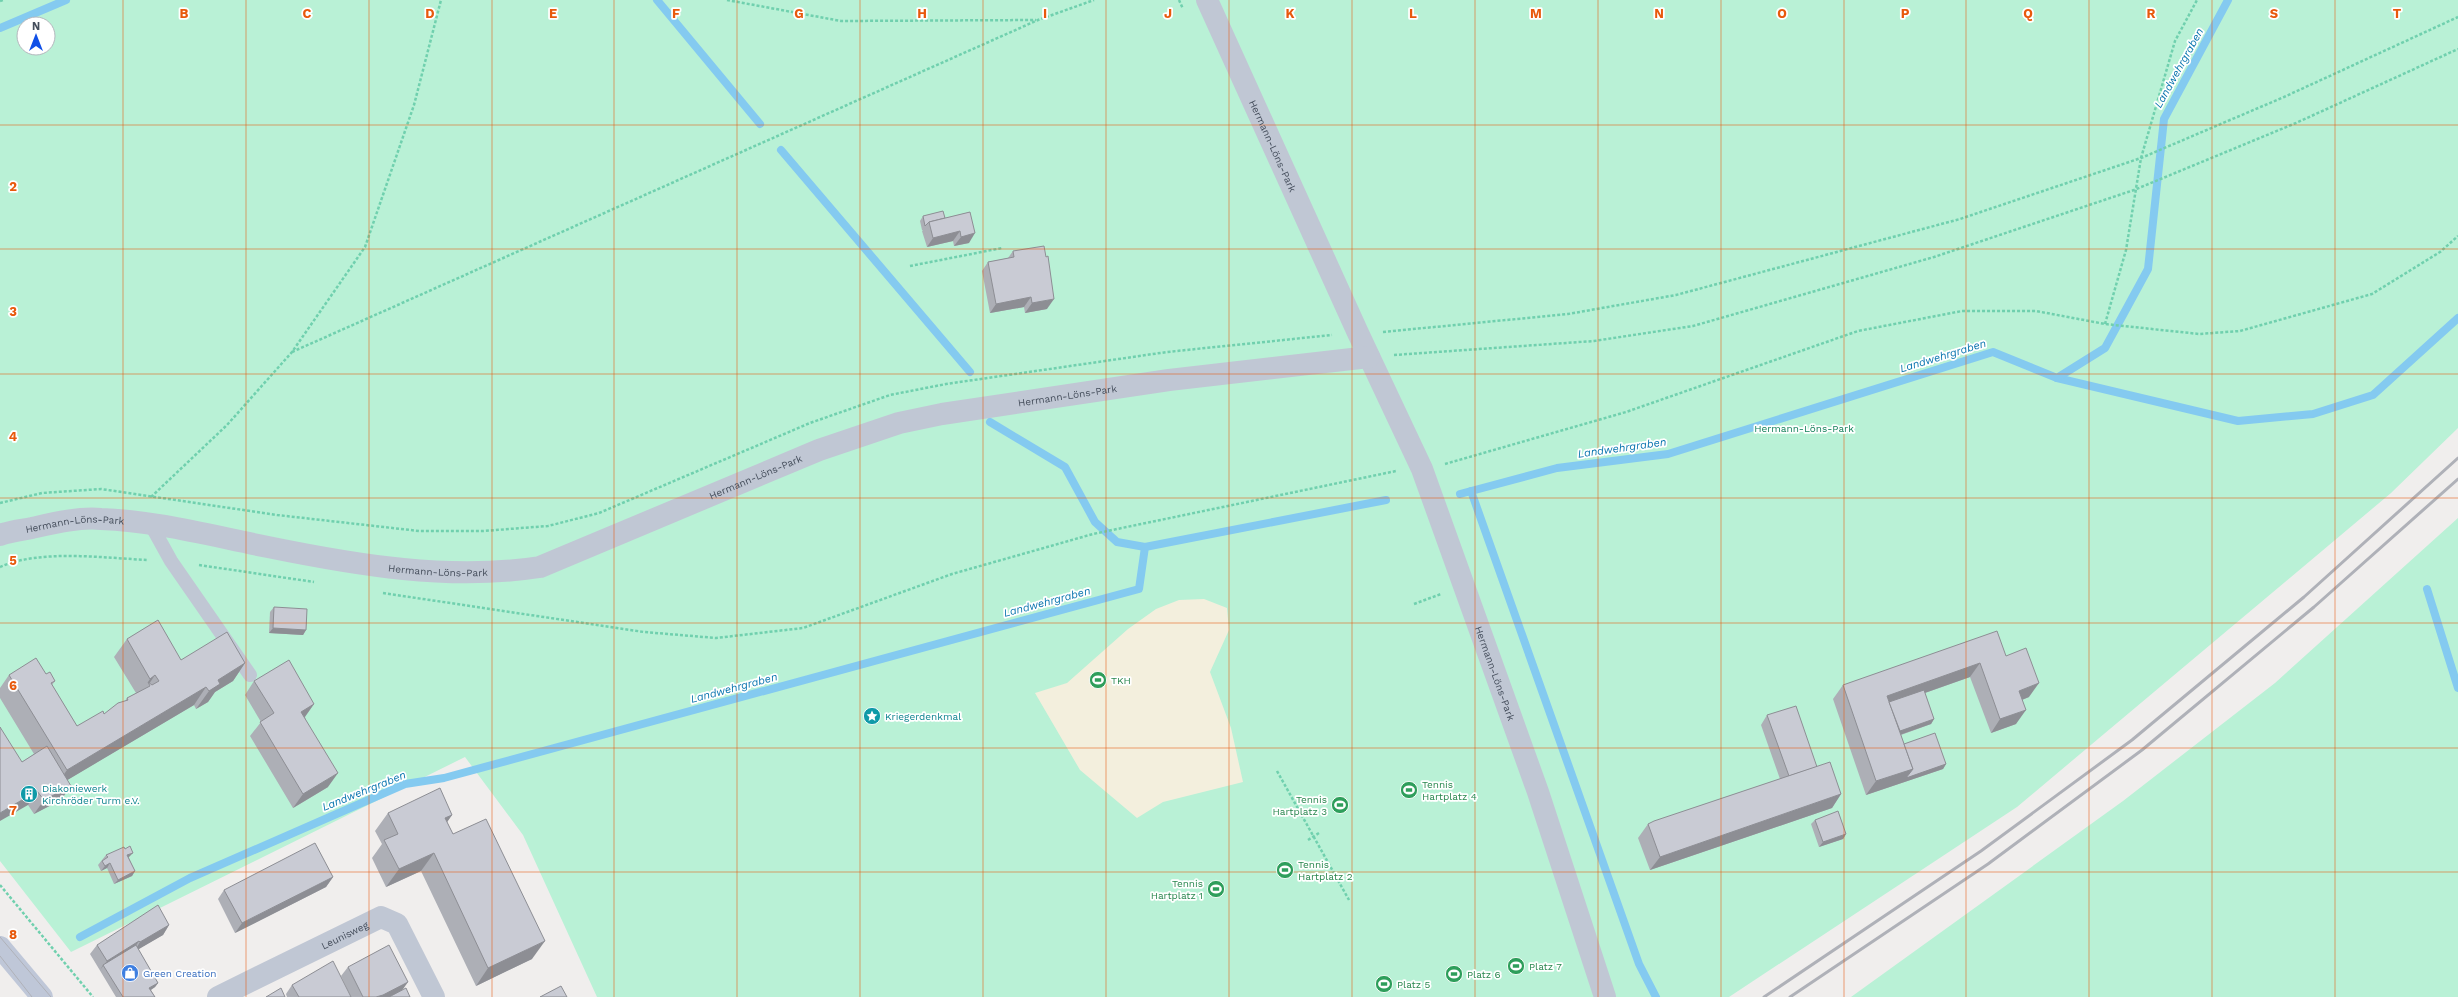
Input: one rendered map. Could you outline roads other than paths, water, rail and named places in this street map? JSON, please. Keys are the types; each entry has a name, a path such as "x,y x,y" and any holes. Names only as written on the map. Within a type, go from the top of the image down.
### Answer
{"main road":[{"path":"0,947 42,997"}],"street":[{"name":"Hermann-Löns-Park","path":"1207,0 1369,357 1422,469 1538,792 1605,997"},
{"name":"Hermann-Löns-Park","path":"0,535 49,524 100,518 150,523 269,548 366,564 465,574 503,573 540,567 819,450 899,423 942,414 1154,382 1345,358 1369,357"},
{"name":"Leunisweg","path":"218,997 381,917 397,924 434,997"}],"lane":[{"path":"150,523 171,561 250,675"}],"waterway":[{"path":"0,28 66,0"},
{"path":"657,0 760,124"},
{"name":"Landwehrgraben","path":"1460,494 1557,468 1668,454 1993,352 2057,378 2105,348 2148,269 2164,119 2228,0"},
{"path":"781,150 970,372"},
{"path":"2057,378 2238,421 2313,414 2373,395 2458,318"},
{"path":"990,422 1065,467 1095,522 1117,542 1145,547"},
{"path":"1471,491 1639,964 1656,997"},
{"name":"Landwehrgraben","path":"80,937 190,878 405,784 444,778 1139,589 1145,547 1386,500"},
{"path":"2427,589 2458,688"}],"tram line":[{"path":"0,937 51,997"},
{"path":"0,956 32,997"}],"railway":[{"path":"1764,997 1981,851 2132,740 2304,597 2458,458"},
{"path":"1790,997 1988,864 2142,750 2314,607 2458,479"}],"place":[{"name":"TKH","path":"1098,680"},
{"name":"Kriegerdenkmal","path":"872,716"},
{"name":"Tennis Hartplatz 4","path":"1409,790"},
{"name":"Diakoniewerk Kirchröder Turm e.V.","path":"29,794"},
{"name":"Tennis Hartplatz 3","path":"1340,805"},
{"name":"Tennis Hartplatz 2","path":"1285,870"},
{"name":"Tennis Hartplatz 1","path":"1216,889"},
{"name":"Platz 7","path":"1516,966"},
{"name":"Green Creation","path":"130,973"},
{"name":"Platz 6","path":"1454,974"},
{"name":"Platz 5","path":"1384,984"}]}
